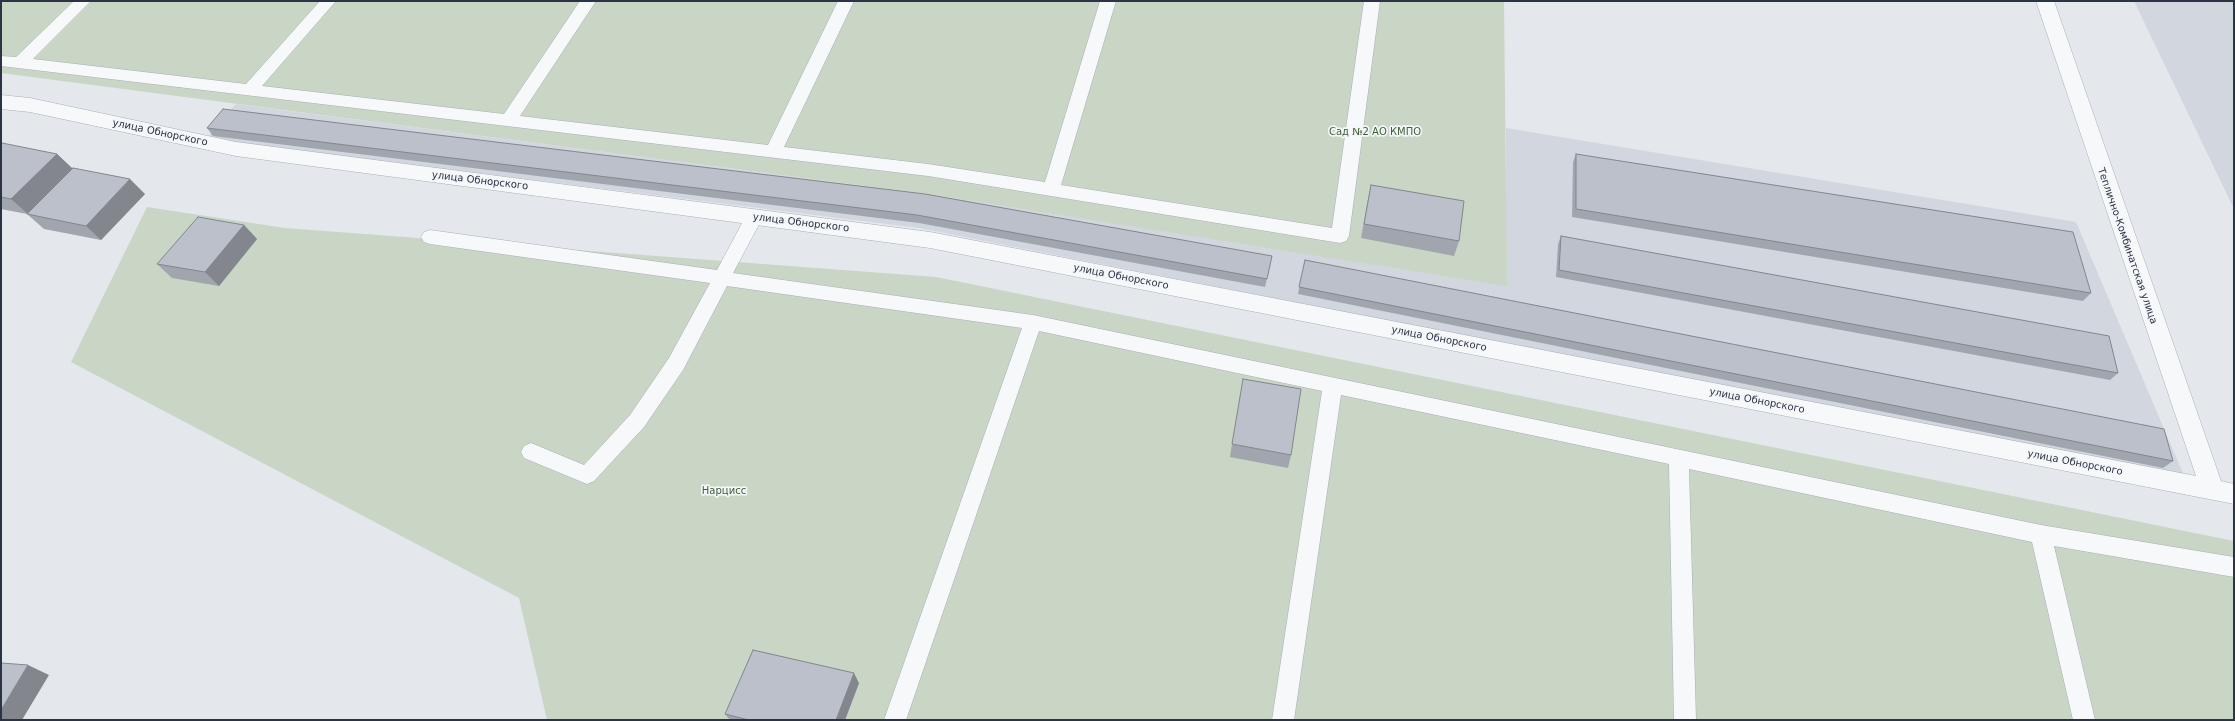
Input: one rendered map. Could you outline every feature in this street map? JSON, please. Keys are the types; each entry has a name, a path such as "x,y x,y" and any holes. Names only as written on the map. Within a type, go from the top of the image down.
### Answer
{"street":[{"name":"Теплично-Комбинатская улица","path":"2044,1 2212,490"},
{"name":"улица Обнорского","path":"1,102 30,105 236,149 930,240 2234,494"}],"lane":[{"path":"20,63 83,1"},
{"path":"250,90 328,1"},
{"path":"508,121 588,1"},
{"path":"773,152 846,1"},
{"path":"1051,190 1108,1"},
{"path":"1,61 928,170 1340,236 1372,1"},
{"path":"531,452 587,475 637,421 676,364 754,217"},
{"path":"430,237 1033,322 2041,534 2234,567"},
{"path":"895,720 1033,322"},
{"path":"1283,720 1333,385"},
{"path":"1679,458 1686,720"},
{"path":"2041,534 2084,720"}],"shaded area":[{"path":"2134,1 2234,1 2234,209"},
{"path":"236,104 927,194 1506,285 1506,128 2076,222 2185,478 919,228 206,139"}],"green space":[{"name":"Сад №2 АО КМПО","path":"1,1 1504,1 1507,286 927,194 1,73"},
{"name":"Нарцисс","path":"147,207 285,228 936,277 2234,541 2234,720 547,720 519,598 71,362"}],"building":[{"path":"223,109 925,194 1272,256 1267,279 917,215 207,128"},
{"path":"2,143 57,154 11,199 1,197"},
{"path":"1576,154 2073,232 2091,293 1576,209"},
{"path":"73,168 130,179 86,226 27,214"},
{"path":"1371,185 1464,201 1459,241 1364,224"},
{"path":"198,217 244,225 205,272 157,264"},
{"path":"1561,236 2109,336 2118,373 1559,270"},
{"path":"1305,260 2164,429 2173,461 1299,287"},
{"path":"1243,379 1301,389 1291,455 1232,444"},
{"path":"753,650 854,673 836,720 749,720 725,714"},
{"path":"1,663 28,665 1,710"}]}
